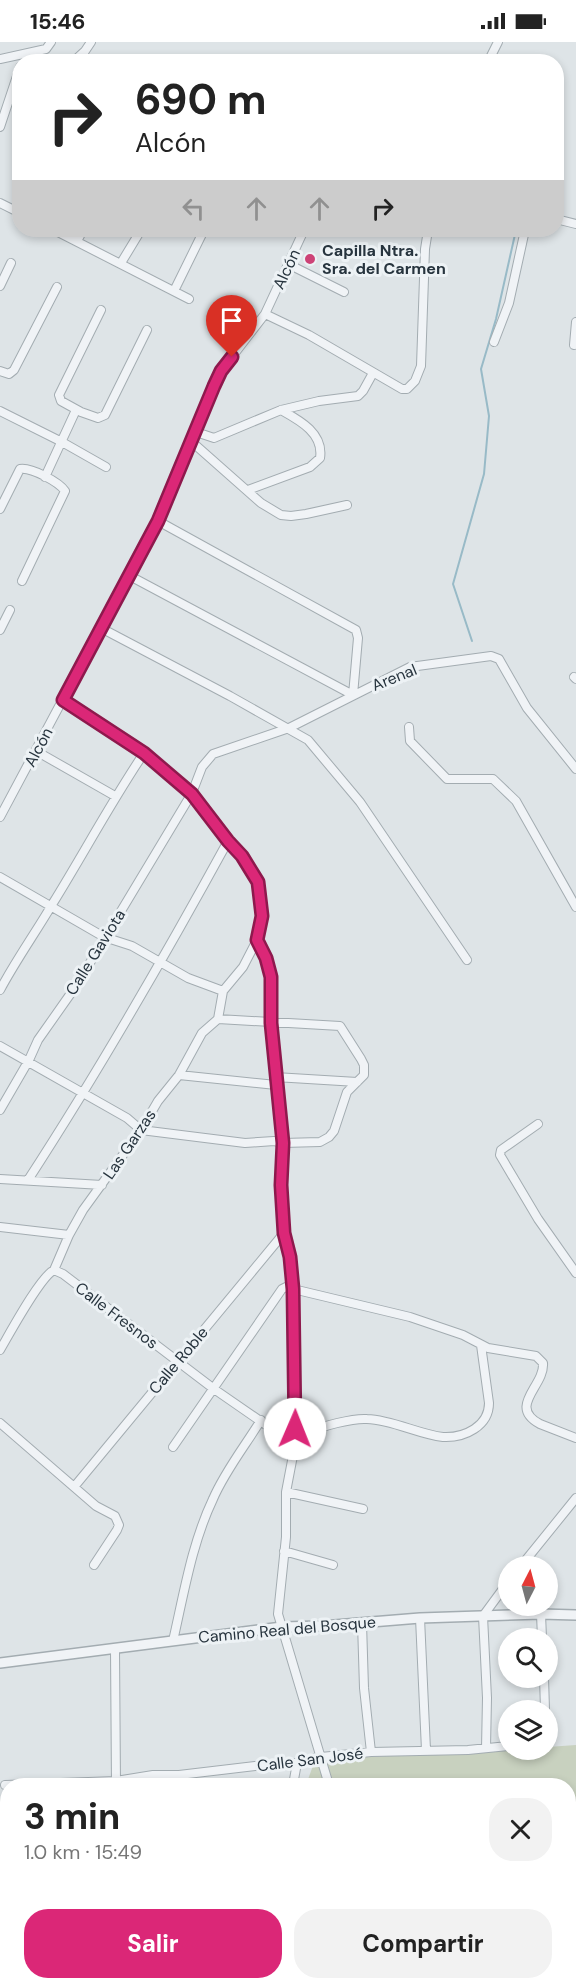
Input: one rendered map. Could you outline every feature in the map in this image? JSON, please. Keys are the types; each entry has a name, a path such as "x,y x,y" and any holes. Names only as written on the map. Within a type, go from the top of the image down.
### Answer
{"street":[{"path":"31,54 46,49 51,42"},
{"path":"82,54 91,42"},
{"path":"0,127 12,91"},
{"path":"69,237 189,299"},
{"path":"77,241 79,237"},
{"path":"121,263 137,237"},
{"path":"174,291 201,237"},
{"name":"Alcón","path":"0,817 158,521 221,371 265,314 301,237"},
{"path":"265,314 309,335 402,389 407,389 415,381 421,366 427,237"},
{"path":"494,342 509,303 523,237"},
{"path":"0,286 12,263"},
{"path":"288,264 344,292"},
{"path":"0,371 9,374 14,370 57,287"},
{"path":"101,310 60,391 61,401 76,410 98,418 105,415 147,330"},
{"path":"574,345 576,322"},
{"path":"196,432 214,438 281,410 319,401 358,396 373,373"},
{"path":"45,477 76,410"},
{"path":"248,490 310,467 321,458 319,446 309,427 281,410"},
{"path":"0,411 106,467"},
{"path":"192,442 261,503 281,515 306,514 347,505"},
{"path":"0,509 20,469 26,468 63,487 65,495 22,581"},
{"path":"130,576 353,694 358,638 356,630 158,521"},
{"path":"0,630 10,610"},
{"path":"101,628 289,728 318,749 360,802 467,960"},
{"name":"Arenal","path":"192,794 202,767 213,754 289,728 410,667 491,656 499,659 527,708 576,769"},
{"path":"0,1046 29,1060 47,1073 128,1118 141,1130 245,1143 320,1142 329,1137 339,1121 347,1092 364,1074 364,1065 340,1026 218,1019 223,991 243,967 257,940 262,916 258,882 242,856 192,794 144,753 63,700"},
{"path":"409,727 410,741 447,779 493,779 516,801 576,907"},
{"path":"36,751 115,796"},
{"path":"0,990 15,962 52,906 115,796 144,753"},
{"name":"Calle Gaviota","path":"0,1110 38,1040 76,986 192,794"},
{"path":"28,1179 84,1093 161,963 228,841"},
{"path":"0,877 104,937 132,946 188,978 223,991"},
{"path":"257,940 270,968 275,1081 283,1143 281,1185 284,1233 290,1257 293,1286 295,1445 286,1492 286,1531 277,1608 327,1778"},
{"name":"Las Garzas","path":"0,1350 39,1285 54,1270 69,1235 141,1130 158,1101 179,1075 202,1032 218,1019"},
{"path":"179,1075 275,1081 357,1082"},
{"path":"538,1124 501,1150 500,1155 538,1219 576,1272"},
{"path":"0,1179 102,1185"},
{"path":"0,1227 69,1235"},
{"name":"Calle Roble","path":"74,1487 284,1233"},
{"name":"Calle Fresnos","path":"54,1270 63,1274 214,1389 295,1445"},
{"path":"173,1447 282,1289 293,1286 410,1317 463,1335 481,1346 527,1353 541,1359 543,1371 527,1398 528,1412 535,1421 576,1438"},
{"path":"295,1445 316,1430 363,1419 406,1427 441,1437 468,1432 486,1420 489,1412 481,1346"},
{"path":"173,1641 186,1582 204,1519 220,1484 261,1420"},
{"path":"0,1423 96,1506 115,1516 119,1526 94,1564"},
{"path":"286,1492 363,1509"},
{"path":"529,1556 576,1498"},
{"path":"284,1551 333,1565"},
{"path":"486,1748 487,1698 483,1616 498,1596"},
{"name":"Camino Real del Bosque","path":"2,1661 282,1627 498,1615"},
{"name":"Camino Real del Bosque","path":"558,1615 576,1616"},
{"path":"420,1618 426,1750"},
{"path":"362,1623 364,1688 371,1752"},
{"path":"115,1649 116,1778"},
{"name":"Calle San José","path":"139,1778 255,1766 282,1766 321,1757 371,1752 468,1750 498,1747"},
{"path":"294,1778 297,1763"}],"green space":[{"path":"576,1745 576,1778 309,1778 315,1760 498,1750 498,1760 558,1760 558,1746"}],"waterway":[{"path":"472,641 453,584 484,474 489,416 481,369 496,319 514,237"}],"place":[{"name":"Capilla Ntra. Sra. del Carmen","path":"310,259"}],"route":[{"path":"232,357 221,371 214,386 158,521 63,700 144,753 192,794 242,856 258,882 262,923 257,940 270,968 271,977 271,1023 283,1143 281,1185 284,1233 290,1257 293,1289 295,1429"}]}
